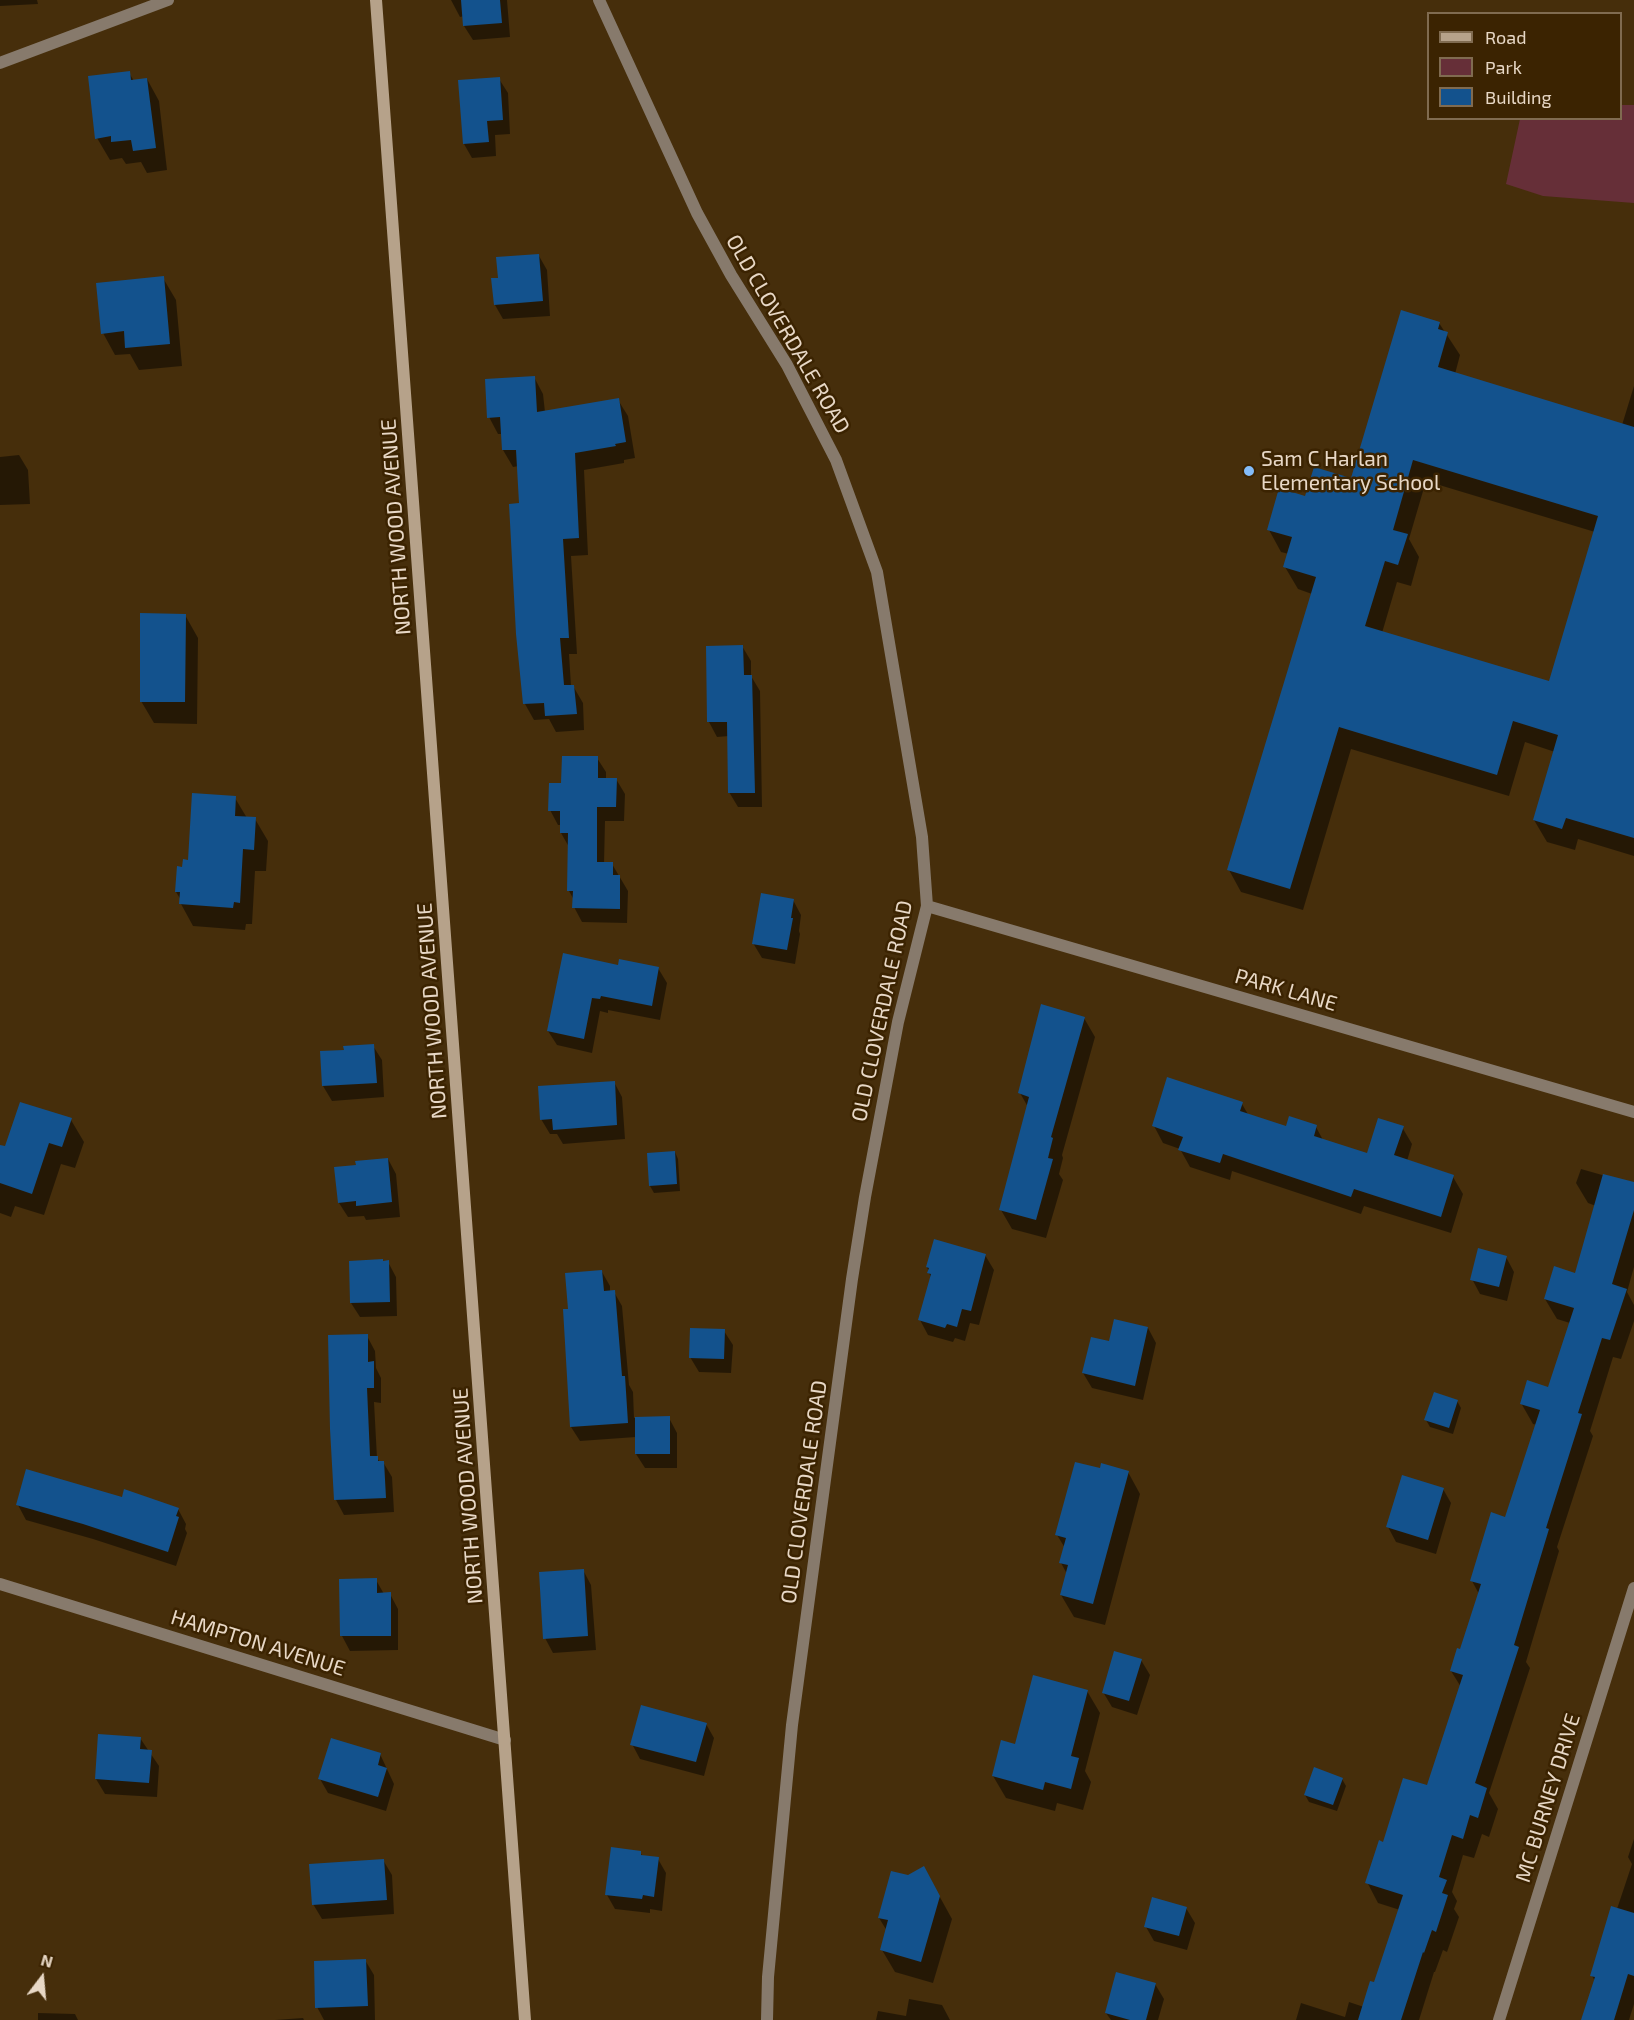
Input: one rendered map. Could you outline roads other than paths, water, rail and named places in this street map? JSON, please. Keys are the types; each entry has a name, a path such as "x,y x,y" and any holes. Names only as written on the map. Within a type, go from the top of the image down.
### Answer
{"main road":[{"name":"NORTH WOOD AVENUE","path":"376,0 525,2020"}],"street":[{"path":"0,63 168,0"},
{"name":"OLD CLOVERDALE ROAD","path":"599,0 697,213 731,275 787,365 836,460 877,572 922,837 927,906 898,1022 852,1279 792,1725 768,1977 767,2020"},
{"name":"PARK LANE","path":"927,906 1634,1112"},
{"name":"HAMPTON AVENUE","path":"0,1584 505,1740"},
{"name":"MC BURNEY DRIVE","path":"1499,2020 1634,1588"}],"place":[{"name":"Sam C Harlan Elementary School","path":"1249,471"}]}
